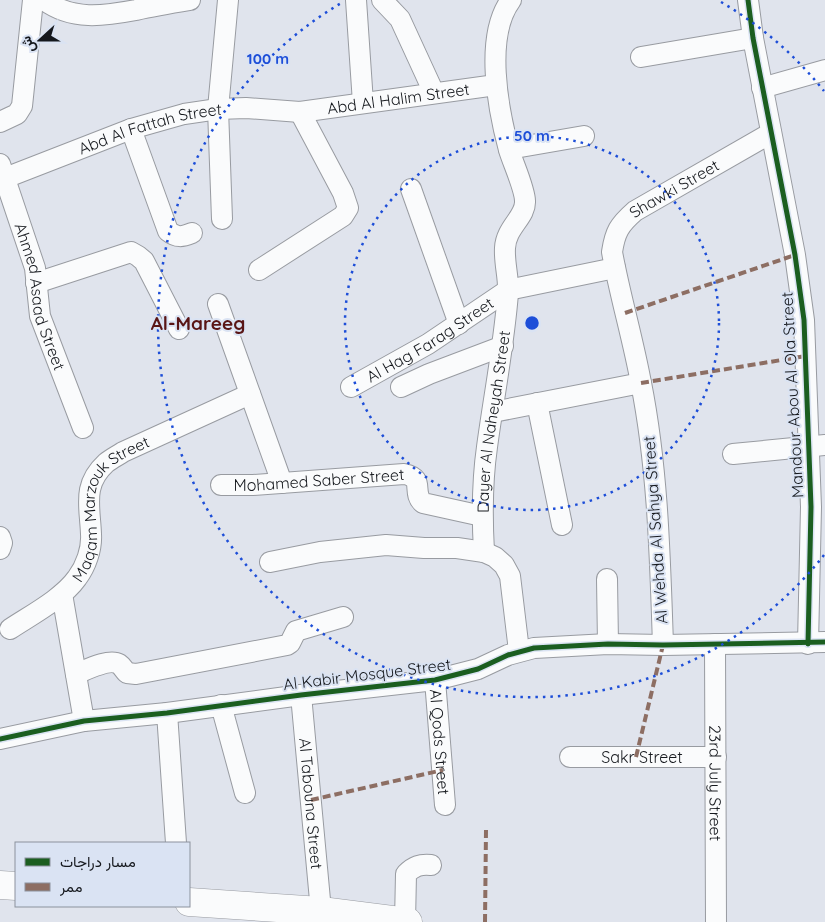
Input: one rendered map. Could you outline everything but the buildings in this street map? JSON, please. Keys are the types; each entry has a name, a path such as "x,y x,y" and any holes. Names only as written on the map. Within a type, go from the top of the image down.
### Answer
{"street":[{"path":"0,122 17,114 22,106 33,0"},
{"path":"44,0 50,5 68,13 88,16 108,15 190,0"},
{"path":"222,220 218,109 228,0"},
{"path":"356,0 363,103"},
{"path":"382,0 400,19 434,93"},
{"name":"Dayer Al Naheyah Street","path":"484,552 482,516 487,446 503,346 508,290 504,249 506,237 523,212 525,201 509,149 496,85 496,40 501,16 511,0"},
{"name":"Mandour Abou Al Ola Street","path":"748,0 752,38 795,255 804,320 817,446 816,643"},
{"path":"641,57 752,38"},
{"path":"762,88 825,70"},
{"name":"Abd Al Halim Street","path":"300,112 496,85"},
{"name":"Abd Al Fattah Street","path":"2,171 131,129 184,114 218,109 279,109 300,112"},
{"path":"259,270 343,216 348,208 343,194 300,112"},
{"path":"131,129 168,231 174,236 182,237 192,233"},
{"name":"Shawki Street","path":"615,268 612,252 614,236 622,222 634,211 771,133"},
{"path":"509,149 584,136"},
{"name":"Ahmed Asaad Street","path":"2,171 34,268 40,316 83,428"},
{"path":"411,189 459,324"},
{"path":"36,283 131,252 144,261 180,329"},
{"path":"508,290 615,268"},
{"name":"Al Wehda Al Sahya Street","path":"615,268 641,383 654,468 663,645"},
{"name":"Al Hag Farag Street","path":"351,387 428,344 508,290"},
{"path":"218,304 282,483"},
{"path":"401,387 429,374 503,346"},
{"path":"493,412 641,383"},
{"name":"Maqam Marzouk Street","path":"10,629 62,594 77,578 88,558 91,536 88,495 95,477 106,462 123,452 250,394"},
{"path":"537,403 562,525"},
{"path":"733,454 817,446"},
{"name":"Mohamed Saber Street","path":"221,486 404,474 412,475 418,486 419,500 423,503 482,516"},
{"path":"0,537 2,543 0,549"},
{"path":"270,562 320,552 386,545 457,548 484,552 504,565 510,576 519,651"},
{"path":"607,578 608,644"},
{"path":"62,594 84,721"},
{"path":"76,674 108,662 120,664 127,673 136,674 287,645 290,644 296,631 343,617"},
{"name":"Al Kabir Mosque Street","path":"0,739 84,721 167,713 435,680 478,668 519,651 534,648 608,644 816,643"},
{"name":"23rd July Street","path":"716,644 716,922"},
{"name":"Al Qods Street","path":"435,680 445,804"},
{"name":"Al Tabouna Street","path":"301,695 320,911"},
{"path":"221,705 245,793"},
{"path":"167,713 176,842"},
{"name":"Sakr Street","path":"570,757 716,757"},
{"path":"190,902 320,911 406,922 406,874 413,867 422,864 432,865"},
{"path":"0,885 15,886"}],"marked path":[{"path":"625,313 795,255"},
{"path":"641,383 806,356"},
{"path":"636,757 663,645"},
{"path":"311,800 443,770"},
{"path":"485,922 486,830"}],"cycle path":[{"path":"748,0 753,38 795,255 804,320 811,507 808,644"},
{"path":"0,739 84,721 167,713 435,680 478,669 508,655 534,648 608,644 663,645 825,642"}],"district":[{"name":"Al-Mareeg","path":"198,323"}]}
